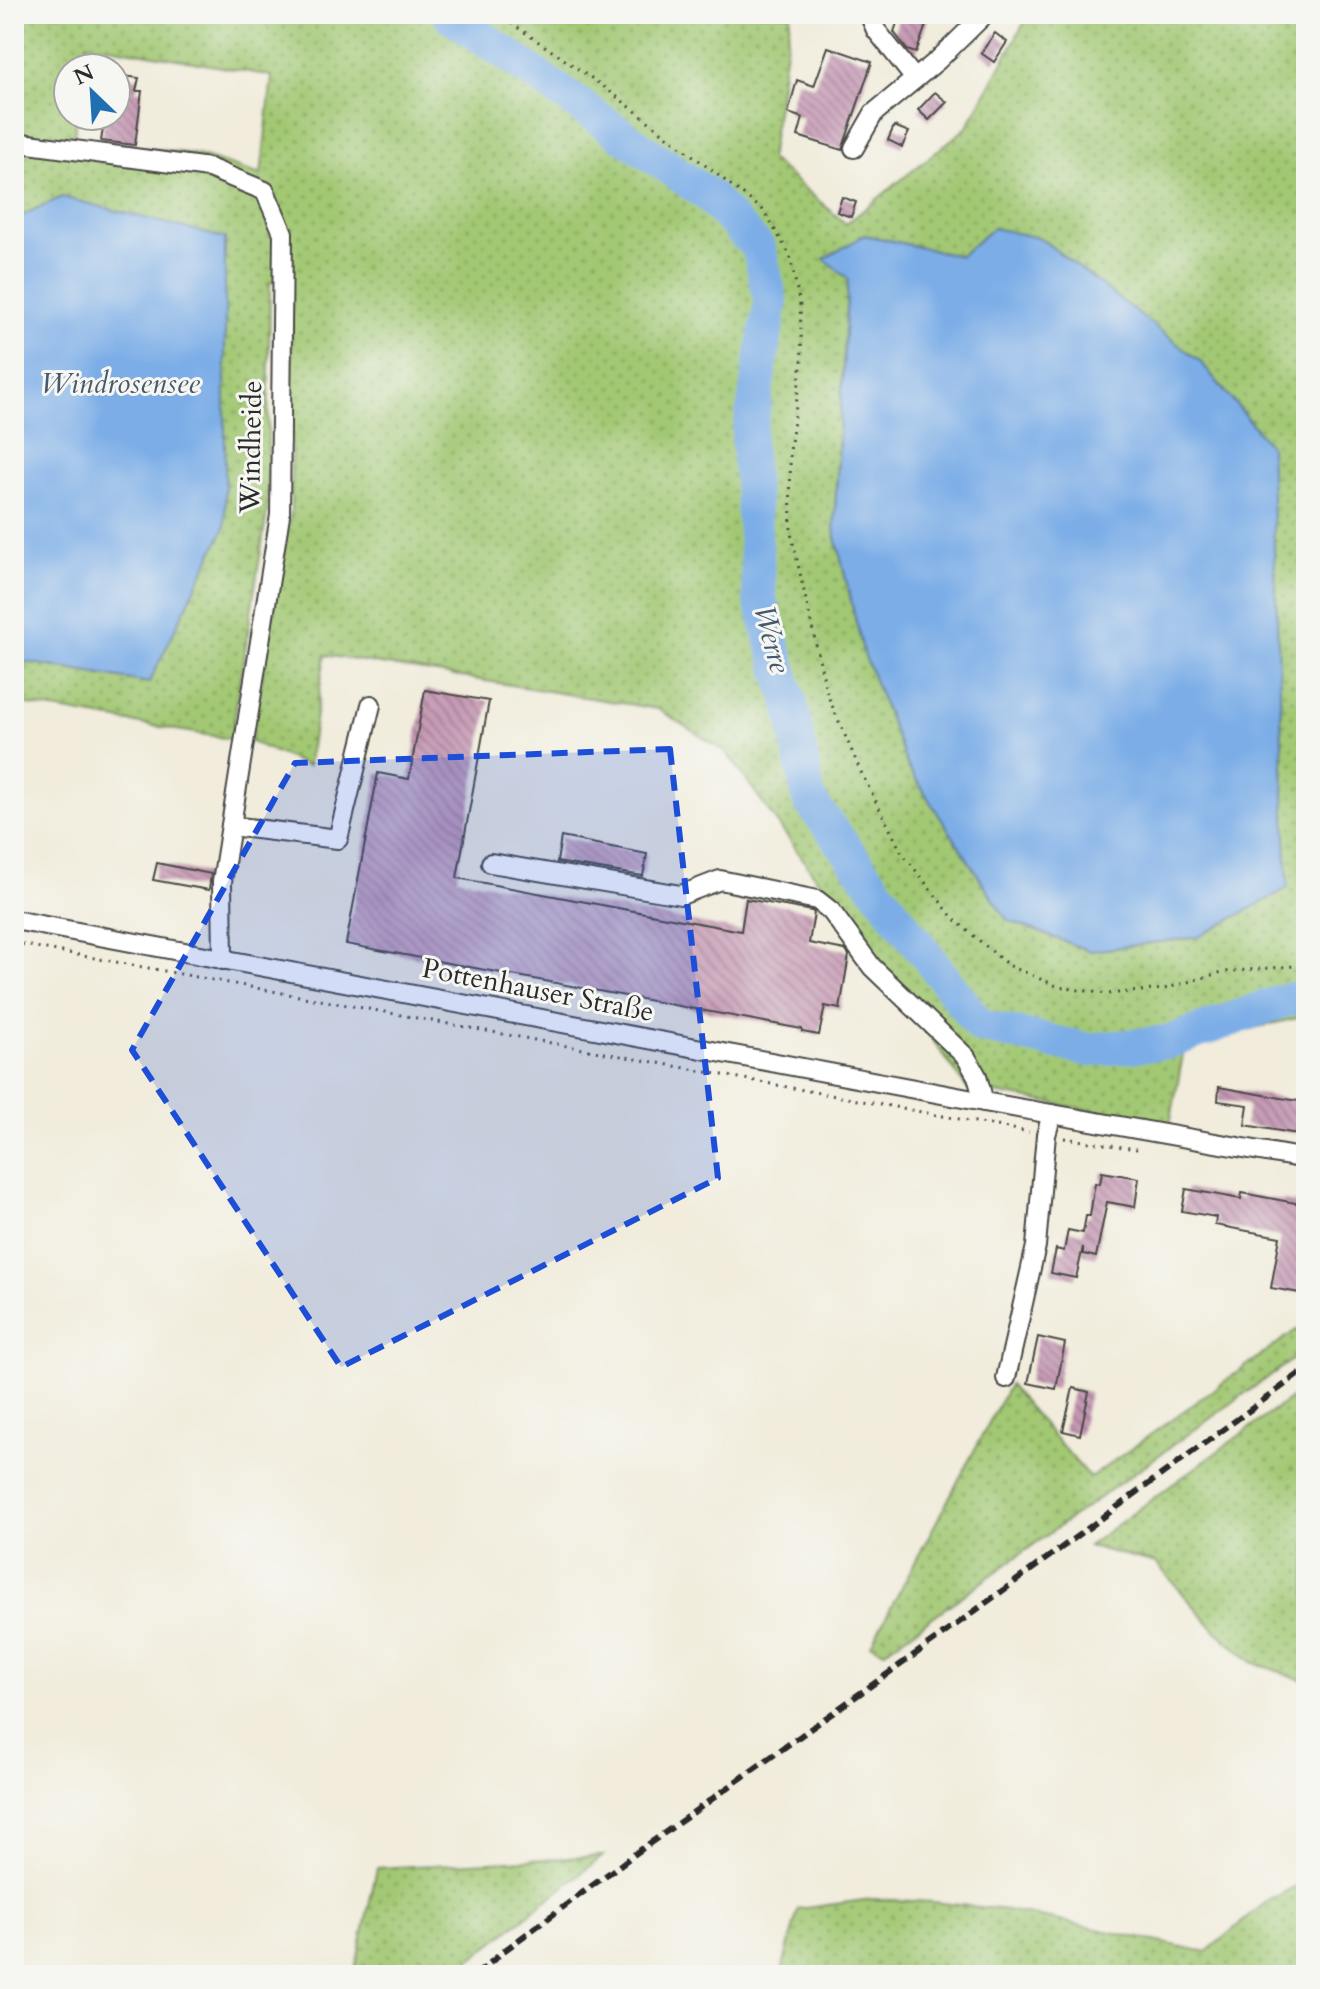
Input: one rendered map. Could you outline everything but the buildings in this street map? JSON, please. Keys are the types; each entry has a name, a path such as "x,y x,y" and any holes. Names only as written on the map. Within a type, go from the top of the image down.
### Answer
{"street":[{"path":"869,14 876,30 915,79"},
{"path":"854,148 874,113 938,60 985,14"},
{"name":"Windheide","path":"14,142 209,168 265,191 283,233 280,515 222,882 223,960"},
{"path":"231,826 338,839 371,705"},
{"path":"491,863 681,895 720,880 817,900 831,911 872,967 966,1057 977,1076 984,1102"},
{"name":"Pottenhauser Straße","path":"14,920 984,1102 1306,1158"},
{"path":"1006,1378 1036,1246 1046,1135 1052,1114"}],"path":[{"path":"498,14 603,86 763,210 790,255 800,305 802,360 790,451 791,533 820,666 827,694 855,759 902,853 954,919 1008,965 1059,987 1107,994 1164,989 1222,972 1306,965"},
{"path":"14,943 1139,1151"}],"highlighted area":[{"path":"670,749 718,1178 341,1367 132,1050 295,763"}],"green space":[{"path":"14,14 791,14 770,159 846,224 967,127 1029,14 1306,14 1306,1016 1185,1044 1170,1124 967,1088 727,753 658,709 325,655 308,766 251,742 291,512 292,278 270,282 267,512 231,739 17,703 14,705 14,669 20,661 149,683 62,197 14,219","holes":["87,43 272,76 261,175 194,154 74,139 75,132 52,132 52,52 86,52","993,228 1199,937 1090,951 1007,920 908,767 863,651 834,529 848,279 865,235 960,256"]},
{"path":"1306,1323 1306,1350 885,1651 871,1645 1009,1385 1090,1478"},
{"path":"1306,1387 1306,1681 1252,1662 1217,1632 1156,1563 1088,1546"},
{"path":"603,1856 451,1975 354,1975 377,1868"},
{"path":"1306,1880 1306,1975 781,1975 798,1909 872,1899 932,1902 1007,1910 1206,1952 1265,1903"}],"water":[{"name":"Windrosensee","path":"62,197 225,238 225,527 149,683 21,661 14,669 14,219"},
{"path":"993,228 1040,238 1201,362 1270,446 1288,888 1199,937 1090,951 1007,920 908,767 863,651 834,529 848,279 824,259 865,235 960,256"}],"waterway":[{"name":"Werre","path":"449,14 708,195 759,249 771,302 748,440 760,600 792,709 809,800 980,1026 1090,1050 1169,1042 1285,1000 1306,997"}],"railway":[{"path":"476,1975 639,1851 1306,1369"}]}
